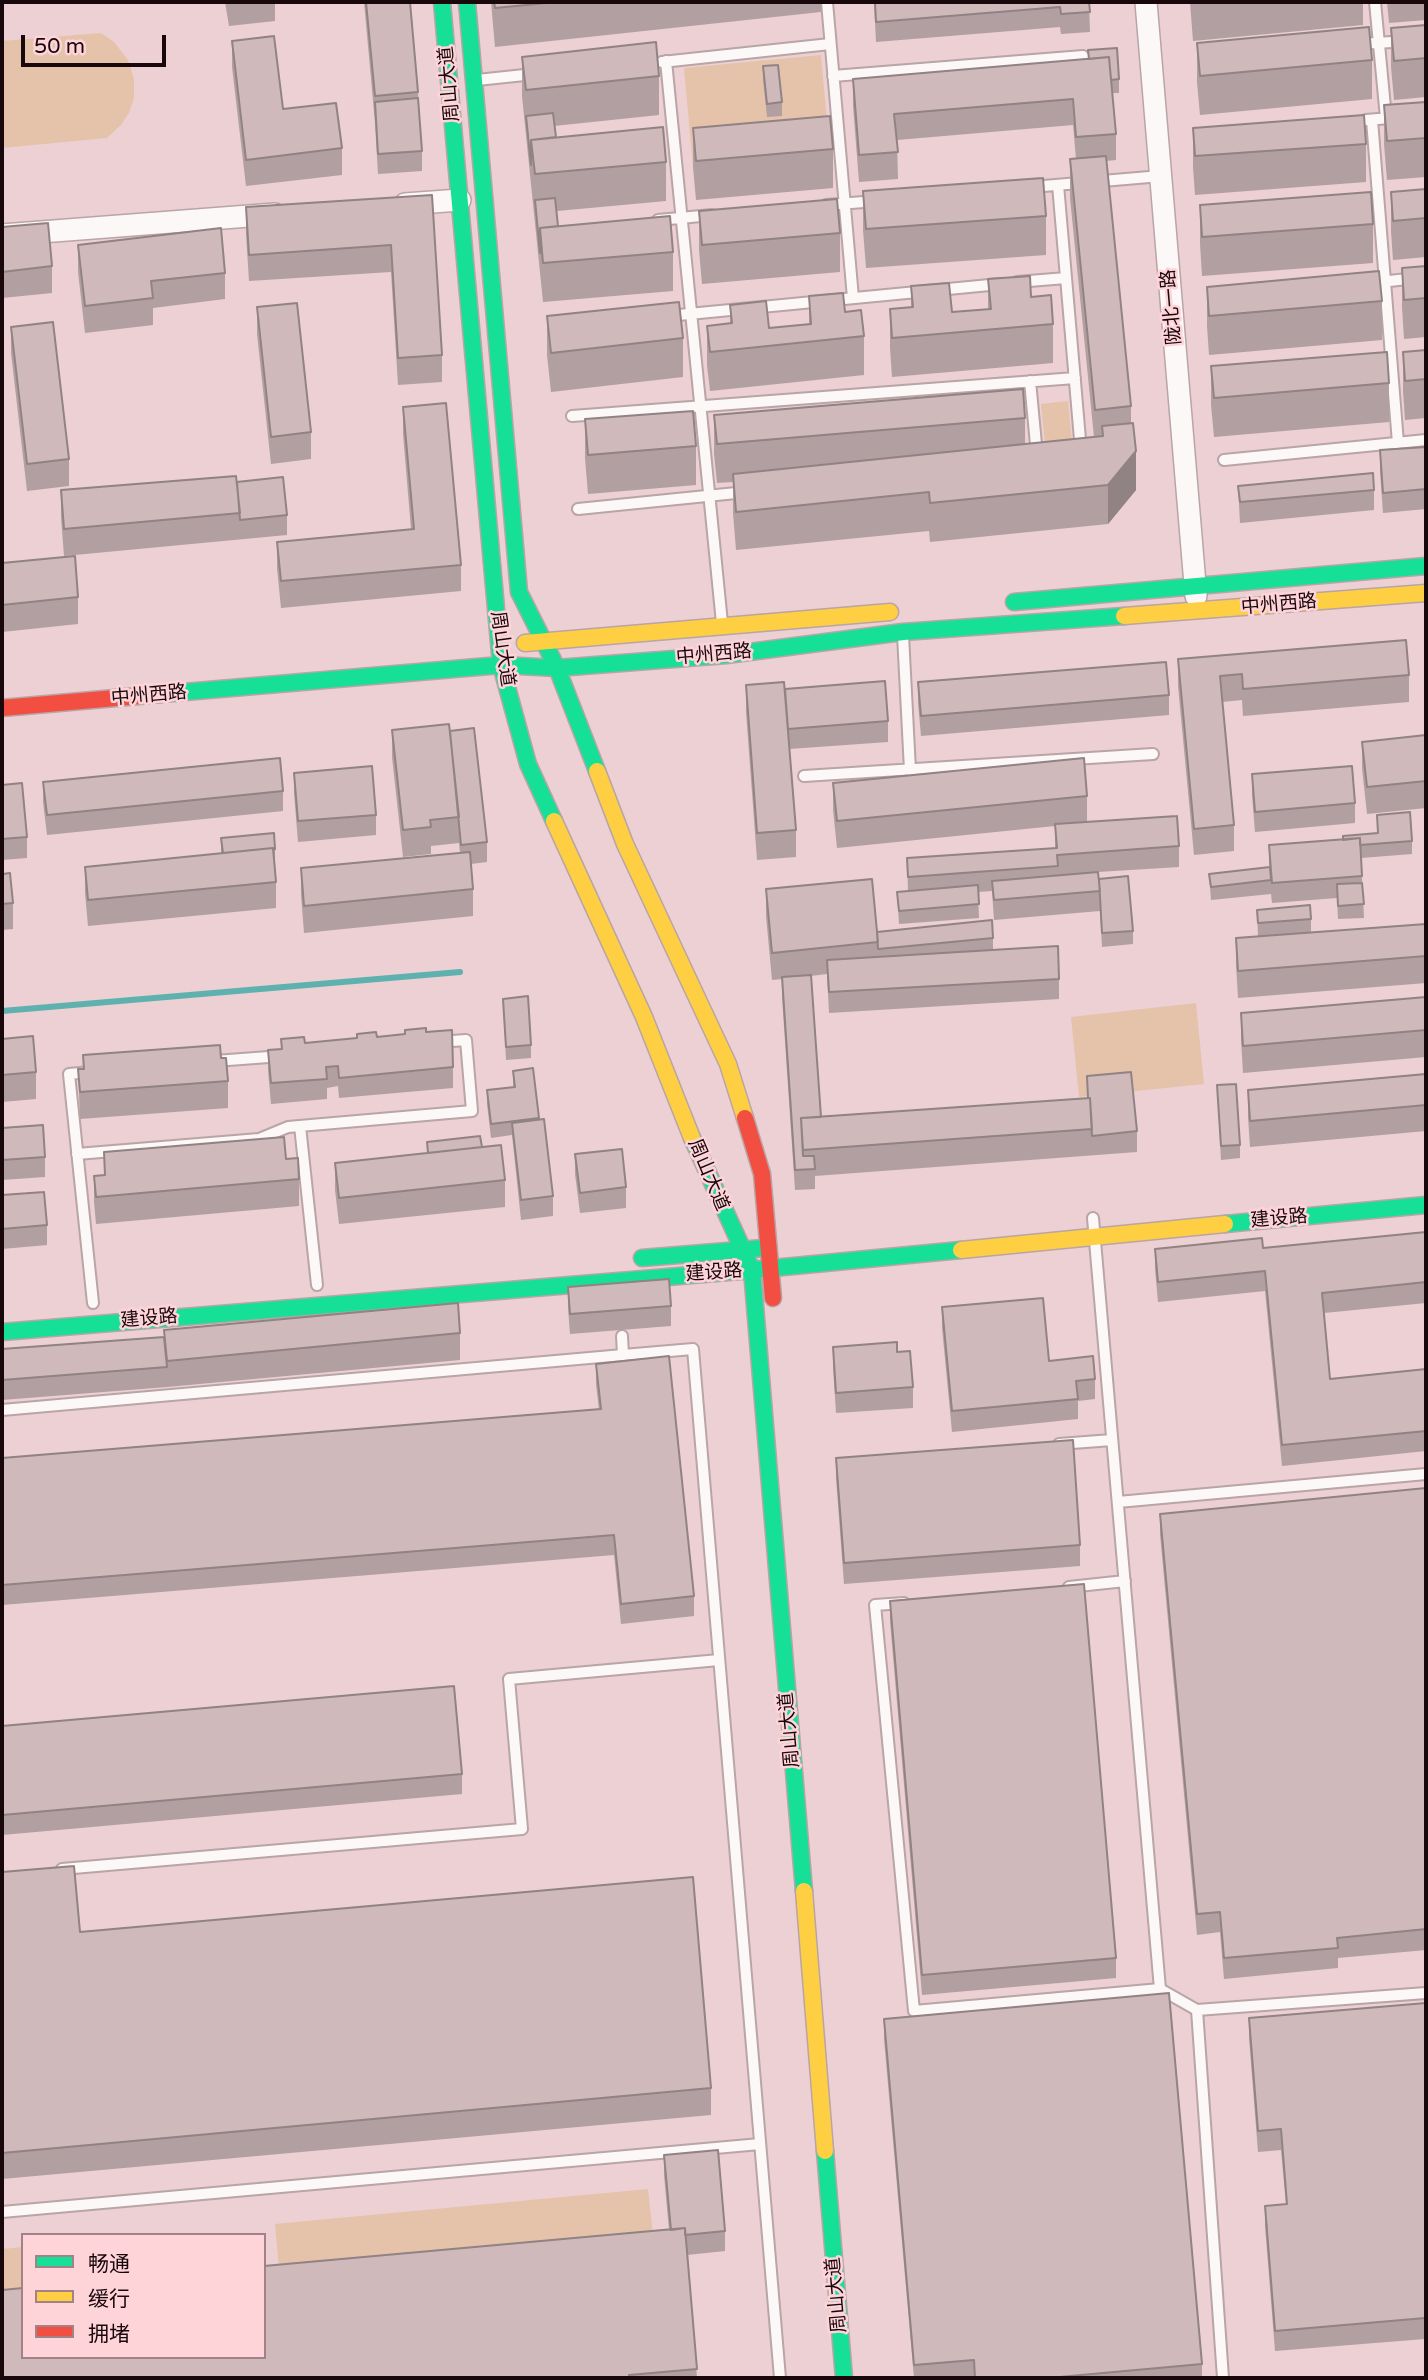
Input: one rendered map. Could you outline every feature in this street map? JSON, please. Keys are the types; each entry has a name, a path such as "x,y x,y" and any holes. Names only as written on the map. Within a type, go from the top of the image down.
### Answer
{"main road":[{"name":"周山大道","path":"442,2 460,200 492,646 501,665 528,764 644,1017 706,1172 752,1270 844,2378"},
{"name":"周山大道","path":"467,2 519,592 557,668 625,845 728,1064 762,1174 777,1247 770,1267 774,1309"},
{"name":"中州西路","path":"1000,603 1426,566"},
{"name":"中州西路","path":"2,708 501,665 557,668 726,655 903,632 1426,593"},
{"name":"中州西路","path":"492,646 903,611"},
{"name":"建设路","path":"2,1332 619,1274 752,1270 1426,1205"},
{"name":"建设路","path":"619,1274 742,1250 777,1247"}],"street":[{"name":"陇北一路","path":"1146,2 1198,612"},
{"path":"391,205 460,200"},
{"path":"2,235 294,213"}],"lane":[{"path":"827,2 853,298"},
{"path":"1375,2 1386,118"},
{"path":"1352,45 1426,40"},
{"path":"652,63 831,44"},
{"path":"833,76 1083,56"},
{"path":"666,61 722,627"},
{"path":"450,83 542,73"},
{"path":"1359,121 1426,115"},
{"path":"1372,120 1385,201 1385,281 1397,367 1398,443"},
{"path":"1018,188 1161,176"},
{"path":"1058,185 1082,462"},
{"path":"817,206 884,200"},
{"path":"1365,203 1385,201"},
{"path":"643,221 722,214"},
{"path":"1371,282 1426,277"},
{"path":"651,317 1066,278"},
{"path":"1378,369 1397,367"},
{"path":"572,416 1074,378"},
{"path":"1030,381 1038,467"},
{"path":"1224,460 1426,440"},
{"path":"578,509 764,491"},
{"path":"903,632 911,770"},
{"path":"804,776 1153,754"},
{"path":"77,1154 259,1139 288,1127 472,1111 466,1040 425,1043"},
{"path":"206,1062 288,1055"},
{"path":"93,1303 69,1074 96,1072"},
{"path":"300,1126 317,1285"},
{"path":"1093,1218 1160,1989"},
{"path":"622,1336 623,1355"},
{"path":"2,1410 693,1349 780,2378"},
{"path":"1044,1445 1112,1440"},
{"path":"1118,1502 1426,1474"},
{"path":"1055,1588 1125,1581"},
{"path":"917,1601 875,1605 914,2011 1160,1989 1196,2010 1426,1993"},
{"path":"57,1870 522,1829 509,1679 719,1660"},
{"path":"1196,2010 1223,2378"},
{"path":"2,2212 760,2144"}],"shaded area":[{"path":"101,33 114,42 128,60 134,79 134,98 121,125 107,138 2,148 2,41"},
{"path":"821,55 830,154 693,167 684,68"},
{"path":"1068,401 1073,453 1046,455 1041,404"},
{"path":"1196,1003 1204,1084 1079,1097 1071,1017"},
{"path":"648,2189 654,2245 280,2280 275,2224"},
{"path":"21,2247 21,2303 2,2305 2,2249"}],"building":[{"path":"366,2 410,2 418,92 375,96"},
{"path":"494,2 557,2 495,8"},
{"path":"875,2 1089,2 1090,12 1061,14 1060,7 876,22"},
{"path":"1426,25 1426,58 1394,61 1391,28"},
{"path":"1369,27 1372,60 1200,76 1197,43"},
{"path":"274,36 283,109 336,103 342,148 246,160 232,41"},
{"path":"656,42 659,76 526,90 522,57"},
{"path":"1117,48 1119,79 1111,80 1109,57 1089,59 1088,50"},
{"path":"1109,57 1116,134 1076,137 1073,99 894,114 898,152 859,155 853,79"},
{"path":"778,65 782,102 767,104 763,66"},
{"path":"418,98 422,151 378,154 375,102"},
{"path":"1426,102 1426,138 1387,141 1384,105"},
{"path":"553,113 556,137 531,140 531,165 526,116"},
{"path":"1364,115 1366,144 1195,156 1193,128"},
{"path":"830,116 833,149 696,161 693,128"},
{"path":"663,127 666,162 535,174 531,140"},
{"path":"1106,156 1131,406 1095,410 1070,159"},
{"path":"1043,178 1046,216 866,229 863,191"},
{"path":"1426,189 1426,218 1393,221 1391,192"},
{"path":"1371,192 1373,224 1202,237 1200,205"},
{"path":"432,195 442,355 398,358 391,245 249,255 246,207"},
{"path":"555,198 558,226 540,228 540,253 535,200"},
{"path":"837,199 840,233 702,245 699,211"},
{"path":"670,216 673,252 543,263 540,228"},
{"path":"48,223 52,266 2,272 2,227"},
{"path":"221,228 225,273 151,281 153,298 85,306 78,245"},
{"path":"1426,266 1426,298 1404,300 1402,268"},
{"path":"1379,271 1382,301 1209,316 1207,287"},
{"path":"1030,276 1031,297 1051,295 1053,324 892,338 890,309 913,307 911,286 949,283 952,312 991,309 988,279"},
{"path":"843,293 845,312 861,310 864,336 710,352 707,326 732,323 730,305 766,301 769,328 811,324 809,296"},
{"path":"679,302 683,338 551,353 547,316"},
{"path":"297,303 311,432 271,437 257,307"},
{"path":"53,322 69,459 27,464 11,327"},
{"path":"1426,350 1426,379 1405,381 1403,352"},
{"path":"1387,352 1389,383 1214,398 1211,366"},
{"path":"1023,389 1025,418 717,444 714,415"},
{"path":"446,403 461,565 281,581 277,542 414,529 403,407"},
{"path":"693,411 696,446 588,455 585,419"},
{"path":"1133,423 1136,451 1108,485 930,503 929,492 736,512 733,474 1103,436 1102,426"},
{"path":"1426,447 1426,489 1383,493 1380,450"},
{"path":"1373,473 1374,490 1240,502 1238,486"},
{"path":"236,476 240,513 64,529 61,490"},
{"path":"283,477 287,515 240,520 237,482"},
{"path":"75,556 78,597 2,605 2,563"},
{"path":"1406,640 1409,675 1243,689 1242,674 1220,676 1234,825 1194,829 1178,659"},
{"path":"1166,662 1169,695 921,716 918,682"},
{"path":"885,681 888,721 788,729 785,689"},
{"path":"784,682 796,830 757,833 746,685"},
{"path":"449,724 459,817 430,820 431,827 403,830 392,730"},
{"path":"474,728 487,842 461,845 450,731"},
{"path":"1426,735 1426,781 1367,787 1362,742"},
{"path":"280,758 283,791 47,815 43,782"},
{"path":"1084,758 1087,796 837,821 833,783"},
{"path":"372,766 376,815 298,821 294,773"},
{"path":"1352,766 1355,803 1255,812 1252,774"},
{"path":"22,783 27,837 2,839 2,785"},
{"path":"1410,812 1412,841 1360,845 1360,838 1343,840 1343,836 1378,833 1377,815"},
{"path":"1177,816 1179,846 1057,855 1058,866 908,877 907,858 1057,848 1055,824"},
{"path":"274,833 273,850 223,853 221,838"},
{"path":"1360,838 1362,876 1272,883 1269,845"},
{"path":"273,848 276,882 88,900 85,867"},
{"path":"470,852 473,889 304,906 301,868"},
{"path":"2,865 3,874 10,873 13,903 2,904"},
{"path":"1270,867 1271,880 1211,887 1209,874"},
{"path":"1098,872 1100,891 994,900 992,881"},
{"path":"1128,876 1133,931 1102,933 1099,879"},
{"path":"872,879 878,942 772,953 766,889"},
{"path":"1362,883 1364,904 1338,906 1337,884"},
{"path":"978,885 979,904 899,911 897,892"},
{"path":"1310,905 1311,919 1258,923 1257,910"},
{"path":"992,920 993,938 878,949 877,932"},
{"path":"1426,924 1426,956 1238,971 1236,938"},
{"path":"1058,946 1059,979 829,992 827,960"},
{"path":"811,975 821,1117 801,1118 803,1156 814,1156 815,1169 795,1170 782,977"},
{"path":"528,996 531,1045 506,1047 503,999"},
{"path":"1426,997 1426,1030 1243,1046 1241,1013"},
{"path":"426,1028 426,1032 452,1030 453,1067 339,1078 338,1066 326,1067 327,1079 271,1083 268,1050 282,1049 281,1039 304,1037 305,1043 357,1038 357,1034 376,1032 377,1037 405,1034 405,1030"},
{"path":"33,1036 36,1072 2,1075 2,1039"},
{"path":"220,1045 221,1058 226,1058 228,1081 80,1092 78,1069 84,1069 83,1055"},
{"path":"533,1068 539,1118 491,1124 487,1090 515,1087 513,1071"},
{"path":"1131,1072 1137,1131 1092,1136 1087,1076"},
{"path":"1426,1074 1426,1105 1250,1121 1248,1090"},
{"path":"1236,1084 1240,1145 1221,1146 1217,1085"},
{"path":"1090,1098 1092,1129 803,1150 801,1118"},
{"path":"544,1119 553,1196 521,1200 512,1123"},
{"path":"43,1125 45,1157 2,1160 2,1128"},
{"path":"480,1136 482,1147 428,1153 427,1142"},
{"path":"284,1137 286,1159 298,1158 299,1179 96,1197 94,1176 105,1175 104,1152"},
{"path":"501,1145 505,1180 339,1198 335,1163"},
{"path":"622,1149 626,1187 580,1193 575,1154"},
{"path":"44,1192 47,1225 2,1229 2,1195"},
{"path":"1426,1232 1426,1282 1322,1293 1330,1379 1426,1369 1426,1431 1282,1445 1265,1271 1158,1282 1155,1249 1262,1238 1263,1248"},
{"path":"669,1279 671,1306 570,1314 568,1287"},
{"path":"1043,1298 1049,1361 1093,1356 1095,1379 1076,1381 1078,1399 952,1411 942,1307"},
{"path":"458,1303 460,1333 167,1361 164,1330"},
{"path":"164,1337 167,1367 2,1380 2,1349"},
{"path":"897,1342 897,1352 910,1351 913,1387 836,1393 833,1347"},
{"path":"669,1356 694,1596 621,1604 614,1535 2,1585 2,1458 601,1409 596,1364"},
{"path":"1073,1440 1080,1545 844,1563 836,1458"},
{"path":"1426,1488 1426,1929 1337,1938 1338,1948 1224,1958 1220,1912 1197,1914 1160,1514"},
{"path":"1084,1584 1116,1958 922,1975 890,1601"},
{"path":"454,1686 462,1774 2,1815 2,1726"},
{"path":"74,1866 80,1932 693,1877 711,2088 2,2153 2,1872"},
{"path":"1169,1993 1202,2364 1048,2378 975,2378 974,2360 914,2365 884,2019"},
{"path":"1426,2003 1426,2334 1425,2318 1275,2331 1265,2206 1287,2204 1281,2129 1258,2131 1249,2018"},
{"path":"718,2150 725,2231 685,2235 685,2228 671,2230 664,2155"},
{"path":"685,2228 697,2369 629,2375 629,2378 2,2378 2,2290 21,2288 21,2359 266,2359 266,2266"}],"waterway":[{"path":"2,1011 460,972"}],"traffic: fast":[{"path":"442,2 501,665 528,764 554,821"},
{"path":"467,2 519,592 557,668 597,771"},
{"path":"1014,602 1426,566"},
{"path":"161,694 501,665 557,668 726,655 903,632 1124,616"},
{"path":"692,1138 752,1270 804,1891"},
{"path":"1225,1224 1426,1205"},
{"path":"642,1258 764,1248"},
{"path":"2,1332 752,1270 961,1250"},
{"path":"825,2151 844,2378"}],"traffic: slow":[{"path":"1124,616 1426,593"},
{"path":"525,643 890,612"},
{"path":"597,771 625,844 728,1064 745,1118"},
{"path":"554,821 644,1017 692,1138"},
{"path":"961,1250 1225,1224"},
{"path":"804,1891 825,2151"}],"traffic: jam":[{"path":"2,708 161,694"},
{"path":"745,1118 762,1174 773,1298"}]}
